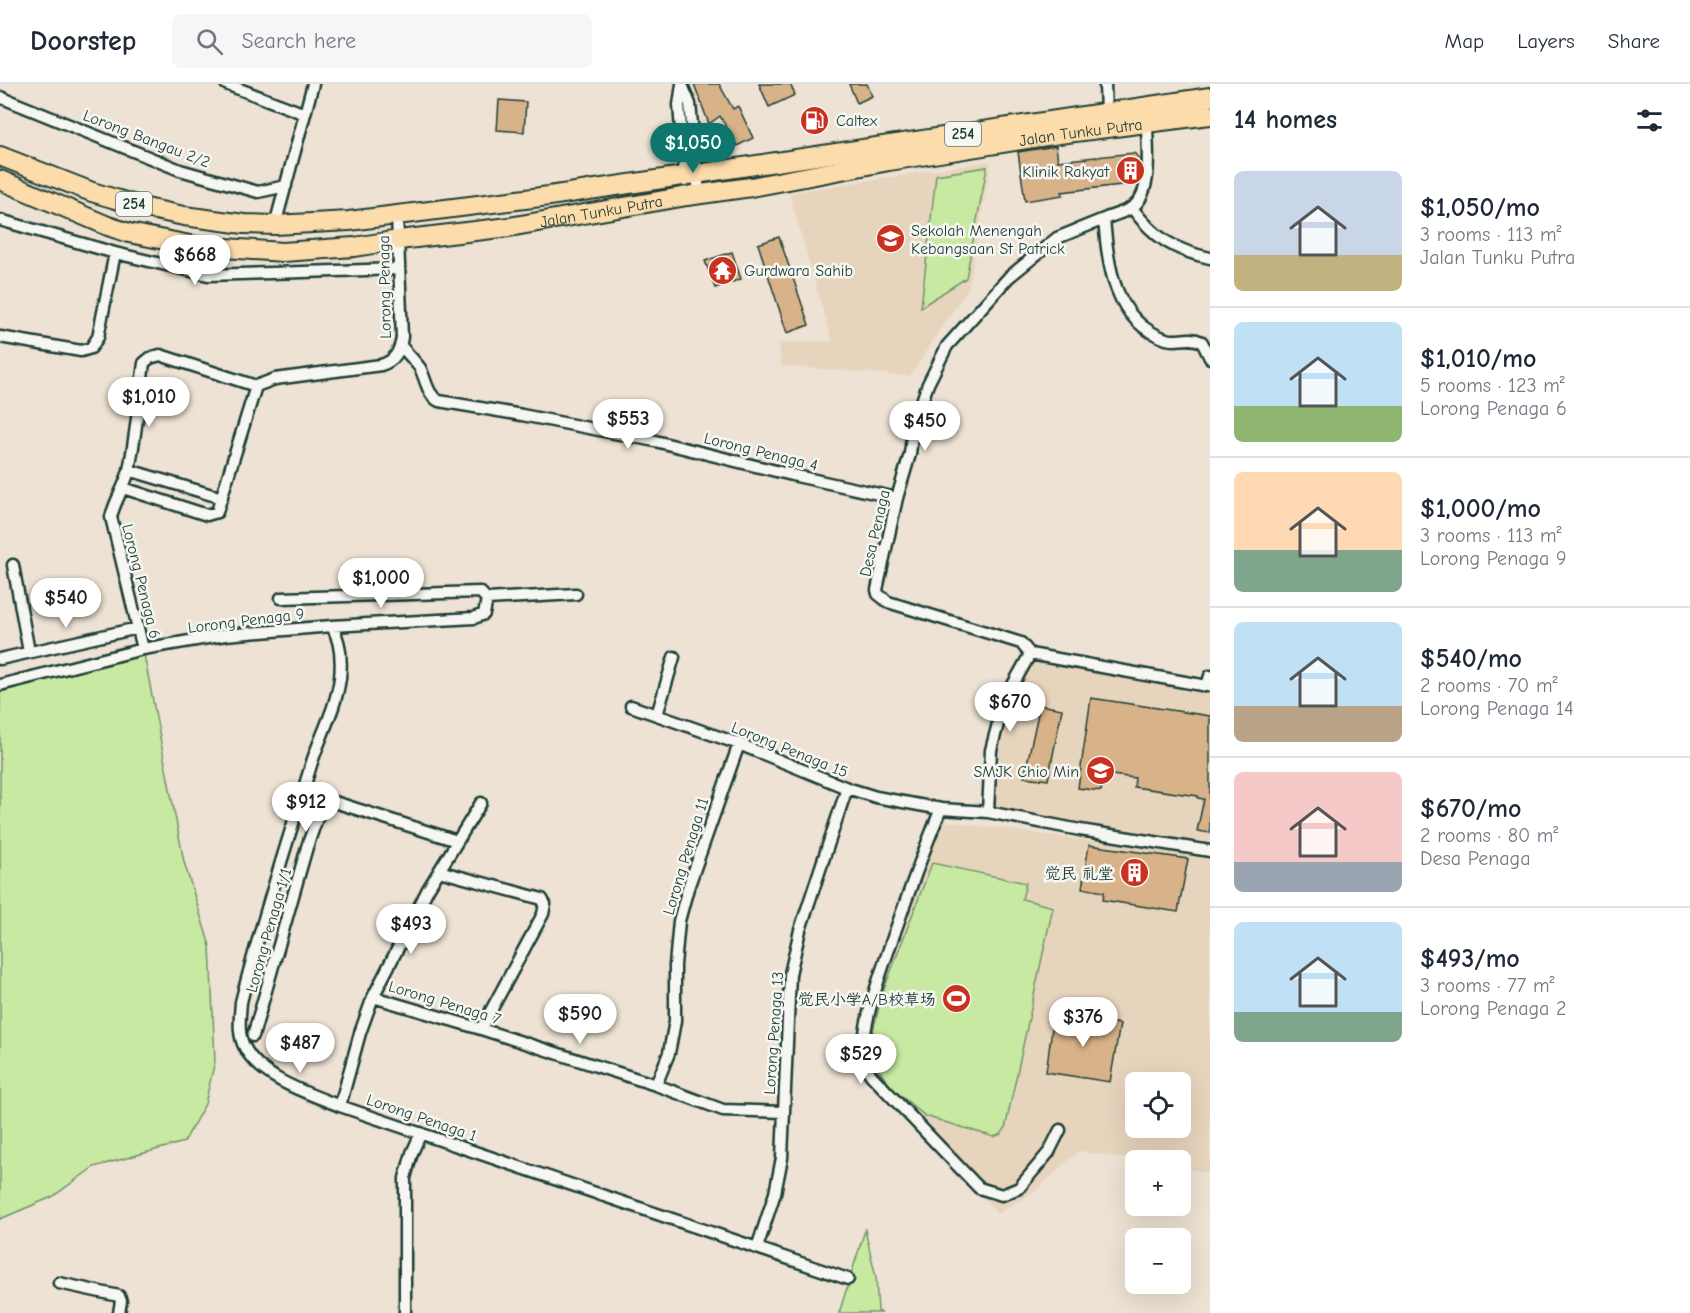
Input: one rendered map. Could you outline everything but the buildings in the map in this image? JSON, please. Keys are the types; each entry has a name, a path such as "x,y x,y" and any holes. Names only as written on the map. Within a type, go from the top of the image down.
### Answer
{"main road":[{"name":"Jalan Tunku Putra","path":"0,156 92,192 146,207 184,216 244,224 275,225 349,221 549,196 1210,98"},
{"name":"Jalan Tunku Putra","path":"0,180 108,226 137,235 195,246 283,252 354,247 510,227 751,187 889,161 1059,134 1210,115"}],"street":[{"path":"226,84 305,114"},
{"path":"275,225 313,84"},
{"path":"682,84 690,104 695,151 691,174 693,195"},
{"path":"682,84 679,105 682,153 691,174"},
{"path":"1105,84 1106,113"},
{"name":"Lorong Bangau 2/2","path":"0,97 180,170 258,192 286,186"},
{"path":"1147,124 1147,181 1142,197 1132,208 1146,227 1167,243 1191,254 1210,258"},
{"path":"695,151 700,162 716,171"},
{"path":"664,178 674,172 682,153"},
{"name":"Desa Penaga","path":"1030,654 1021,643 888,602 878,594 897,498 910,454 913,428 928,384 948,346 1009,278 1057,238 1132,208"},
{"name":"Lorong Penaga","path":"256,386 275,379 381,365 394,359 401,346 397,215"},
{"path":"1104,219 1114,288 1139,324 1168,340 1192,338 1202,342 1210,358"},
{"path":"0,220 208,275 399,269"},
{"path":"0,337 81,351 91,348 98,337 115,252"},
{"name":"Lorong Penaga 4","path":"401,346 420,369 434,399 439,401 655,441 897,498"},
{"name":"Lorong Penaga 6","path":"143,649 111,517 114,502 123,488 129,470 144,363 160,355 256,386"},
{"path":"123,488 207,515 217,512 256,386"},
{"path":"129,470 222,498"},
{"path":"12,565 29,652"},
{"path":"281,598 576,594"},
{"name":"Lorong Penaga 9","path":"0,685 143,649 225,635 474,618 484,614 484,596"},
{"name":"Lorong Penaga 1","path":"332,626 338,636 341,651 340,679 333,708 314,756 247,978 241,1002 239,1026 245,1048 267,1071 288,1085 340,1106 422,1132 848,1279"},
{"path":"0,658 138,628"},
{"path":"988,812 992,750 1004,700 1030,654 1207,686 1210,676"},
{"path":"657,715 674,657"},
{"name":"Lorong Penaga 15","path":"631,706 739,744 847,788 876,797 941,809 988,812 1080,830 1210,850"},
{"name":"Lorong Penaga 11","path":"656,1085 669,1053 675,1021 675,965 679,921 688,888 739,744"},
{"name":"Lorong Penaga 13","path":"758,1248 783,1158 790,974 800,930 847,788"},
{"path":"303,792 456,841"},
{"name":"Lorong Penaga 1/1","path":"253,1036 307,847 324,798"},
{"path":"340,1106 360,1033 373,996 456,841 481,803"},
{"path":"941,809 922,854 877,984 868,1019 865,1064 871,1075 979,1188 1002,1195 1019,1188 1048,1152 1060,1130"},
{"path":"439,872 542,899 545,904 543,914 481,1029"},
{"name":"Lorong Penaga 7","path":"373,996 656,1085 723,1110 783,1112"},
{"path":"408,1313 405,1178 412,1153 422,1132"},
{"path":"59,1283 119,1296 121,1301 119,1313"}],"shaded area":[{"name":"Sekolah Menengah Kebangsaan St Patrick","path":"991,161 969,286 910,376 781,366 779,343 832,341 789,193"},
{"name":"SMJK Chio Min","path":"1030,654 1207,686 1210,676 1210,850 988,812 988,792 1004,701"},
{"path":"937,820 1210,857 1210,1173 1191,1170 1191,1150 1125,1150 1125,1159 1079,1151 1035,1191 997,1214 957,1164 871,1075 865,1046 868,1019"}],"green space":[{"path":"987,167 966,278 921,307 936,175"},
{"path":"143,649 184,862 210,946 215,1061 205,1104 184,1142 94,1167 52,1197 0,1219 0,685"},
{"name":"觉民小学A/B校草场","path":"932,863 1026,883 1022,899 1053,907 1005,1129 994,1137 925,1116 893,1089 878,1069 873,1050 873,1031 883,992"},
{"path":"865,1230 876,1277 878,1311 882,1313 839,1313"}],"place":[{"name":"Caltex","path":"815,120"},
{"name":"Klinik Rakyat","path":"1130,171"},
{"name":"Sekolah Menengah Kebangsaan St Patrick","path":"890,239"},
{"name":"Gurdwara Sahib","path":"723,270"},
{"name":"SMJK Chio Min","path":"1100,771"},
{"name":"觉民 礼堂","path":"1135,873"},
{"name":"觉民小学A/B校草场","path":"957,999"}]}
